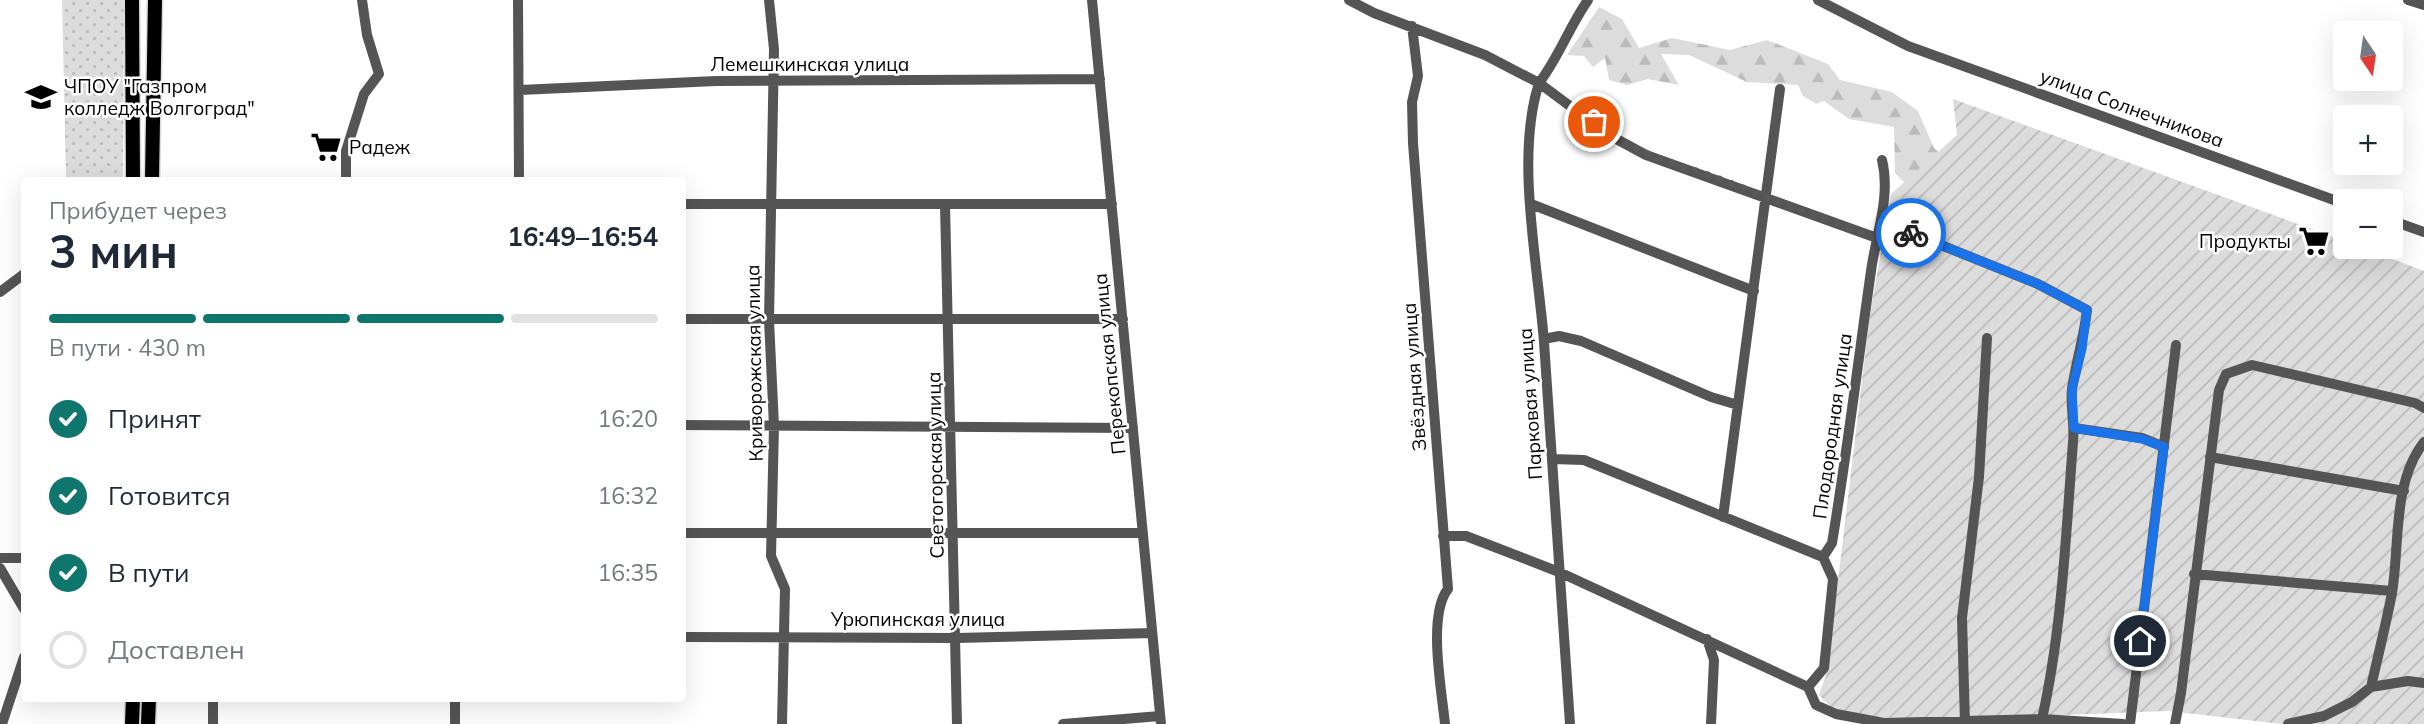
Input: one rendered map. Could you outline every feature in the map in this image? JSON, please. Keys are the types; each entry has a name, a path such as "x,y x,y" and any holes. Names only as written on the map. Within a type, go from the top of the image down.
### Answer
{"highway":[{"path":"132,0 133,177"},
{"path":"152,177 155,0"},
{"path":"132,702 132,724"},
{"path":"148,724 149,702"}],"street":[{"path":"346,177 346,151 364,94 379,74 367,35 362,0"},
{"path":"518,0 519,177"},
{"name":"Криворожская улица","path":"769,0 774,49 771,83 769,320 774,426 771,556 785,589 782,724"},
{"name":"Перекопская улица","path":"1093,0 1161,720"},
{"path":"1349,0 1374,13 1485,55 1539,83 1609,135 1646,156 1877,238"},
{"path":"1539,83 1558,59 1576,18 1588,0"},
{"name":"улица Солнечникова","path":"1818,0 1908,46 2333,200"},
{"path":"2408,0 2424,5"},
{"name":"Звёздная улица","path":"1412,26 1418,76 1412,102 1413,142 1448,589 1442,597 1437,621 1446,724"},
{"name":"Лемешкинская улица","path":"520,90 716,81 771,83 1100,79"},
{"name":"Парковая улица","path":"1539,83 1533,101 1529,140 1531,204 1544,339 1570,724"},
{"path":"1723,517 1780,89"},
{"name":"Плодородная улица","path":"1823,557 1832,543 1886,190 1882,160"},
{"path":"686,204 1112,204"},
{"path":"1531,204 1754,291"},
{"name":"Светогорская улица","path":"945,205 957,724"},
{"path":"1881,221 2038,284 2087,310 2082,349 2072,390 2074,428 2053,650 2042,719"},
{"path":"2403,225 2424,232"},
{"path":"0,292 21,276"},
{"path":"686,319 1123,318"},
{"path":"1544,339 1559,336 1581,341 1711,397 1738,405"},
{"path":"1965,723 1962,618 1976,502 1987,338"},
{"path":"2130,724 2176,345"},
{"path":"2175,724 2188,643 2194,573 2219,390 2226,374 2252,365 2424,408"},
{"path":"686,425 1133,428"},
{"path":"2074,428 2142,439 2164,447"},
{"path":"2371,687 2392,591 2404,491 2416,453 2424,442"},
{"path":"2210,457 2404,491"},
{"path":"1552,458 1584,460 1823,557 1833,579 1824,668 1808,687"},
{"path":"686,533 1143,533"},
{"path":"1443,536 1466,536 1559,572 1707,639 1808,687 1816,705 1836,714 1884,723 2042,719 2123,724"},
{"path":"0,558 21,558"},
{"path":"0,568 21,604"},
{"path":"2194,573 2392,591"},
{"name":"Урюпинская улица","path":"686,637 782,635 957,638 1152,633"},
{"path":"1707,639 1714,660 1711,724"},
{"path":"2,724 21,666"},
{"path":"2288,724 2324,716 2352,702 2371,687 2408,681 2424,683"},
{"path":"213,702 213,724"},
{"path":"455,702 455,724"},
{"path":"1063,724 1161,720"}],"green space":[{"path":"62,0 124,0 123,177 66,177"},
{"path":"1599,7 1622,19 1639,48 1672,38 1730,50 1767,40 1828,64 1840,80 1892,92 1918,111 1934,148 1951,164 1908,186 1895,173 1894,127 1849,119 1824,101 1816,104 1803,96 1798,85 1747,82 1689,55 1661,54 1679,85 1648,79 1627,85 1609,80 1605,58 1593,67 1584,56 1567,55"},
{"path":"1953,99 2333,237 2333,259 2392,259 2424,271 2424,724 2282,724 2168,711 1908,721 1835,711 1819,695 1827,672 1870,314 1891,194 1957,135"}],"way so far":[{"path":"1594,122 1609,135 1646,156 1724,181 1828,221 1877,238 1881,221 1911,233"}],"place":[{"name":"ЧПОУ \"Газпром колледж Волгоград\"","path":"41,97"},
{"name":"Радеж","path":"326,147"},
{"name":"Продукты","path":"2314,241"}],"route":[{"path":"1911,233 2038,284 2087,310 2082,349 2072,390 2074,428 2142,439 2164,447 2140,641"}]}
